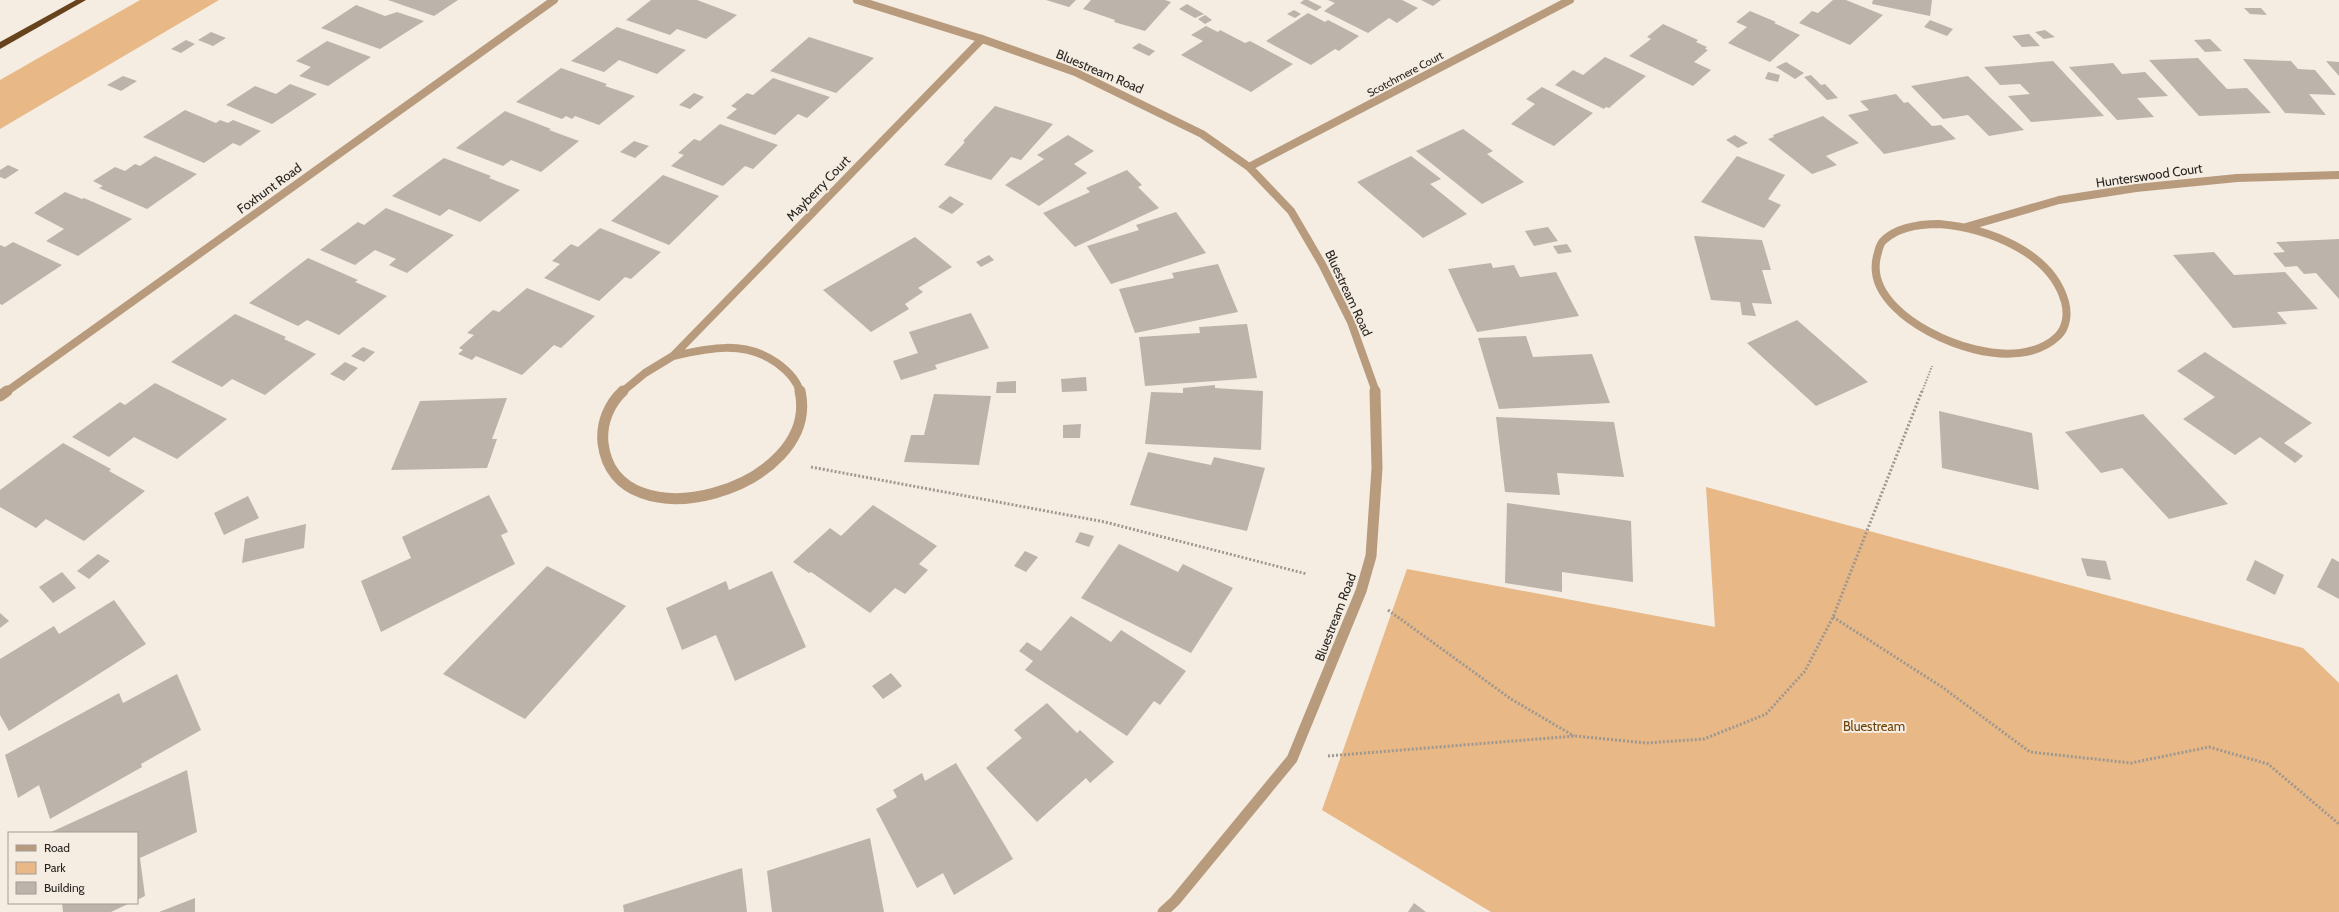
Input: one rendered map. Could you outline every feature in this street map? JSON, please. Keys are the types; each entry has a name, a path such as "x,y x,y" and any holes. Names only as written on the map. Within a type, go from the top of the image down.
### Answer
{"highway":[{"path":"0,46 82,0"}],"street":[{"name":"Foxhunt Road","path":"0,396 554,0"},
{"name":"Bluestream Road","path":"857,0 982,39 1075,72 1150,107 1202,134 1249,167 1291,211 1322,264 1351,322 1376,393 1377,468 1371,556 1361,591 1292,759 1175,902 1163,912"},
{"name":"Scotchmere Court","path":"1249,167 1570,0"},
{"name":"Mayberry Court","path":"674,356 982,39"},
{"name":"Hunterswood Court","path":"1966,227 2074,198 2204,180 2339,175"},
{"name":"Hunterswood Court","path":"1935,224 1966,227 2006,240 2034,258 2056,278 2065,295 2068,317 2059,336 2040,347 2011,353 1978,350 1943,340 1918,327 1893,306 1879,286 1873,265 1881,243 1900,230 1935,224"},
{"name":"Mayberry Court","path":"712,347 744,348 772,358 797,383 802,408 797,431 780,457 766,469 735,487 690,499 655,497 626,486 607,466 600,437 608,411 619,394 643,372 674,356 712,347"}],"path":[{"path":"1292,759 1575,736 1646,743 1704,739 1766,714 1805,671 1833,617 1943,340"},
{"path":"780,457 795,464 1105,522 1307,574"},
{"path":"1361,591 1511,699 1575,736"},
{"path":"1833,617 1942,687 2030,752 2131,763 2209,747 2268,764 2339,824"}],"green space":[{"path":"140,0 219,0 0,129 0,80"},
{"name":"Bluestream","path":"1706,487 2303,648 2339,683 2339,912 1491,912 1322,810 1407,569 1715,627"}],"building":[{"path":"388,0 458,0 434,16"},
{"path":"651,0 697,0 737,15 706,39 677,29 670,35 626,20"},
{"path":"1046,0 1076,0 1069,7"},
{"path":"1091,0 1165,0 1171,2 1145,31 1114,22 1115,20 1083,9"},
{"path":"1304,0 1308,0 1322,7 1316,11 1300,3"},
{"path":"1328,0 1402,0 1418,8 1397,23 1389,18 1368,33 1324,11 1335,3"},
{"path":"1421,0 1441,0 1433,6"},
{"path":"1833,0 1846,0 1883,15 1850,45 1799,23 1812,11 1818,13"},
{"path":"1873,0 1932,0 1930,16 1872,4"},
{"path":"1187,4 1204,14 1195,18 1179,9"},
{"path":"356,5 385,16 397,12 424,21 380,49 321,28"},
{"path":"2244,8 2261,8 2267,15 2250,14"},
{"path":"1294,10 1301,14 1295,18 1287,14"},
{"path":"1750,11 1776,22 1774,23 1800,35 1770,62 1728,43 1747,27 1736,22"},
{"path":"1308,13 1325,22 1328,20 1359,36 1339,51 1335,49 1311,65 1266,41"},
{"path":"1205,15 1212,20 1205,24 1198,19"},
{"path":"1930,20 1953,29 1947,36 1924,27"},
{"path":"1663,24 1698,40 1696,42 1707,47 1705,49 1708,50 1694,62 1711,70 1693,86 1629,56 1651,39 1647,37"},
{"path":"1206,26 1218,32 1220,30 1245,43 1250,41 1293,64 1251,92 1181,55 1203,41 1191,35"},
{"path":"617,27 686,50 657,74 619,60 604,72 571,61"},
{"path":"2045,30 2055,37 2044,39 2035,32"},
{"path":"211,32 226,38 213,46 198,40"},
{"path":"2029,34 2040,46 2022,47 2012,36"},
{"path":"809,37 874,58 836,93 770,71"},
{"path":"2210,39 2222,51 2205,52 2194,40"},
{"path":"186,40 195,44 181,53 171,49"},
{"path":"327,41 371,57 328,86 299,76 311,67 296,61"},
{"path":"1139,43 1155,51 1149,56 1132,48"},
{"path":"1605,57 1646,76 1609,108 1606,107 1604,109 1555,85 1573,70 1583,75"},
{"path":"2198,58 2227,89 2247,88 2271,113 2199,116 2149,60"},
{"path":"2243,59 2291,61 2298,69 2315,70 2336,95 2309,94 2326,115 2285,113"},
{"path":"2053,61 2104,116 2031,122 2008,96 2030,94 2020,84 2000,85 1984,67"},
{"path":"2326,61 2339,62 2339,76"},
{"path":"1786,62 1804,73 1795,79 1776,67"},
{"path":"2113,63 2122,74 2145,72 2168,96 2137,98 2154,117 2117,120 2069,67"},
{"path":"561,68 607,84 605,86 635,96 599,125 575,116 572,119 566,116 562,119 516,102"},
{"path":"1768,72 1780,75 1778,82 1765,79"},
{"path":"1811,75 1821,85 1825,84 1838,98 1827,100 1804,77"},
{"path":"123,76 137,81 121,91 107,85"},
{"path":"1968,76 2024,130 1989,136 1968,115 1943,119 1911,86"},
{"path":"773,78 830,97 807,118 798,114 775,135 726,118 737,109 731,106 747,93 753,95"},
{"path":"290,84 317,94 272,124 226,105 255,86 276,94"},
{"path":"1542,87 1593,113 1554,146 1511,124 1535,104 1526,99"},
{"path":"694,93 704,97 690,109 679,105"},
{"path":"1896,94 1904,103 1908,102 1932,126 1941,125 1956,139 1884,154 1848,115 1869,110 1860,101"},
{"path":"995,106 1053,124 1021,160 1011,157 991,180 944,165 965,142 963,141"},
{"path":"185,110 216,123 220,120 228,123 233,120 261,131 240,146 233,143 204,163 143,137"},
{"path":"505,111 579,141 541,172 511,160 503,166 456,148"},
{"path":"1823,116 1859,143 1826,156 1837,165 1812,174 1768,139 1774,137 1773,135"},
{"path":"720,124 778,145 753,169 745,166 723,186 671,166 684,155 678,153 694,139 700,141"},
{"path":"1463,129 1493,151 1487,154 1524,182 1482,204 1416,151"},
{"path":"1068,135 1094,151 1074,164 1087,173 1039,206 1005,185 1044,159 1037,155"},
{"path":"1735,135 1748,143 1738,148 1726,140"},
{"path":"634,141 649,146 635,158 620,152"},
{"path":"155,156 197,174 147,209 99,188 103,186 93,181 115,167 125,171 135,164 140,166"},
{"path":"1411,156 1441,179 1430,184 1467,214 1423,238 1357,182"},
{"path":"1737,156 1785,175 1768,199 1781,205 1764,228 1701,202"},
{"path":"444,158 491,176 489,178 520,190 480,222 449,209 440,216 392,196"},
{"path":"8,165 19,170 5,179 0,177 0,170"},
{"path":"1127,170 1142,185 1138,187 1159,208 1075,247 1043,213 1090,192 1086,188"},
{"path":"663,175 719,196 669,245 611,221"},
{"path":"65,192 82,199 84,198 132,219 78,256 46,241 64,229 34,213"},
{"path":"950,196 964,204 952,214 938,207"},
{"path":"386,208 454,235 407,273 389,265 396,259 375,250 355,265 320,250 358,222 364,225"},
{"path":"1176,212 1206,253 1111,284 1087,246 1139,230 1136,225"},
{"path":"1548,227 1558,241 1534,246 1525,231"},
{"path":"600,228 661,252 631,279 625,277 599,301 544,278 560,264 552,261 571,244 578,247"},
{"path":"1694,236 1762,240 1771,270 1762,270 1772,304 1752,303 1756,316 1742,315 1740,302 1711,300"},
{"path":"915,237 952,267 918,288 923,292 905,304 909,309 871,332 823,290"},
{"path":"2339,239 2339,299 2316,273 2304,274 2297,266 2285,267 2273,253 2285,252 2276,242"},
{"path":"13,242 62,265 2,305 0,304 0,245 5,247"},
{"path":"1567,244 1572,252 1558,254 1553,246"},
{"path":"2214,252 2234,275 2285,272 2318,309 2277,312 2287,324 2233,328 2173,255"},
{"path":"989,255 994,260 981,267 976,262"},
{"path":"308,258 358,280 355,282 387,296 339,335 307,320 298,326 249,303"},
{"path":"1491,263 1493,268 1514,265 1520,277 1556,272 1579,316 1477,332 1448,269"},
{"path":"1218,264 1238,312 1135,333 1119,289 1174,278 1172,273"},
{"path":"527,288 595,316 561,348 554,345 522,375 476,356 472,360 458,354 463,350 459,348 474,335 467,333 493,310 499,312"},
{"path":"971,313 989,348 935,365 937,369 901,380 893,361 918,353 909,332"},
{"path":"235,314 286,337 284,339 316,354 265,395 232,379 222,387 171,362"},
{"path":"1797,320 1868,382 1816,406 1747,343"},
{"path":"1247,324 1257,378 1145,386 1139,337 1200,333 1199,327"},
{"path":"1526,336 1533,357 1592,354 1610,403 1499,409 1478,338"},
{"path":"363,347 375,352 364,362 351,356"},
{"path":"2205,352 2312,423 2284,443 2303,456 2295,463 2260,437 2235,455 2183,419 2215,397 2177,371"},
{"path":"345,362 358,368 344,381 330,374"},
{"path":"1086,377 1087,391 1062,392 1061,379"},
{"path":"1016,381 1016,393 996,393 997,382"},
{"path":"155,383 227,419 177,459 134,437 109,457 72,437 120,402 125,405"},
{"path":"1215,385 1215,388 1263,391 1261,450 1145,444 1151,392 1183,393 1183,388"},
{"path":"934,394 991,396 979,465 904,462 911,435 924,435"},
{"path":"507,398 492,439 497,439 487,468 391,470 420,401"},
{"path":"1939,411 2032,433 2039,490 1942,468"},
{"path":"2143,414 2228,504 2169,519 2122,468 2101,473 2065,432"},
{"path":"1496,417 1614,422 1624,477 1557,473 1560,495 1505,492"},
{"path":"1081,424 1080,438 1063,438 1063,425"},
{"path":"63,443 111,469 109,471 145,491 84,541 46,519 36,528 0,507 0,490"},
{"path":"1148,452 1211,465 1214,457 1265,468 1247,531 1130,505"},
{"path":"489,495 508,532 501,535 515,564 381,632 361,581 411,558 402,537"},
{"path":"248,496 259,518 224,535 214,513"},
{"path":"1507,503 1631,521 1633,582 1562,572 1562,592 1505,583"},
{"path":"873,505 937,546 919,564 928,570 905,594 895,588 870,613 811,572 809,573 793,562 830,528 841,536"},
{"path":"306,524 304,548 242,563 245,539"},
{"path":"1080,532 1094,536 1089,547 1075,542"},
{"path":"1119,544 1178,572 1183,564 1233,588 1191,653 1081,598"},
{"path":"1025,551 1038,557 1026,572 1014,566"},
{"path":"98,554 110,561 89,579 77,571"},
{"path":"2081,558 2106,561 2111,580 2087,576"},
{"path":"2332,558 2339,562 2339,599 2317,587"},
{"path":"2255,560 2284,575 2275,595 2246,580"},
{"path":"547,566 626,606 525,719 443,674"},
{"path":"772,571 806,647 735,681 716,635 682,650 666,608 726,581 729,590"},
{"path":"62,572 76,588 53,603 39,587"},
{"path":"114,600 146,644 9,731 0,715 0,659 54,626 59,634"},
{"path":"0,613 9,621 0,628"},
{"path":"1071,616 1111,642 1121,630 1186,671 1160,705 1154,701 1127,736 1025,670 1033,661 1019,651 1027,642 1041,651"},
{"path":"891,673 902,686 883,699 872,686"},
{"path":"177,674 201,730 141,764 142,767 50,819 39,785 18,798 5,755 119,693 123,703"},
{"path":"1047,703 1077,733 1080,730 1114,762 1090,783 1086,778 1037,822 986,768 1022,738 1014,730"},
{"path":"956,763 1013,859 954,895 943,873 917,888 876,809 897,797 893,790 922,773 925,781"},
{"path":"187,770 197,832 140,858 145,896 138,900 138,832 51,832"},
{"path":"870,838 884,912 772,912 767,871"},
{"path":"742,868 747,912 624,912 623,905"},
{"path":"195,898 195,912 159,912"},
{"path":"1414,903 1426,912 1408,912"},
{"path":"62,904 128,904 111,912 63,912"}]}
